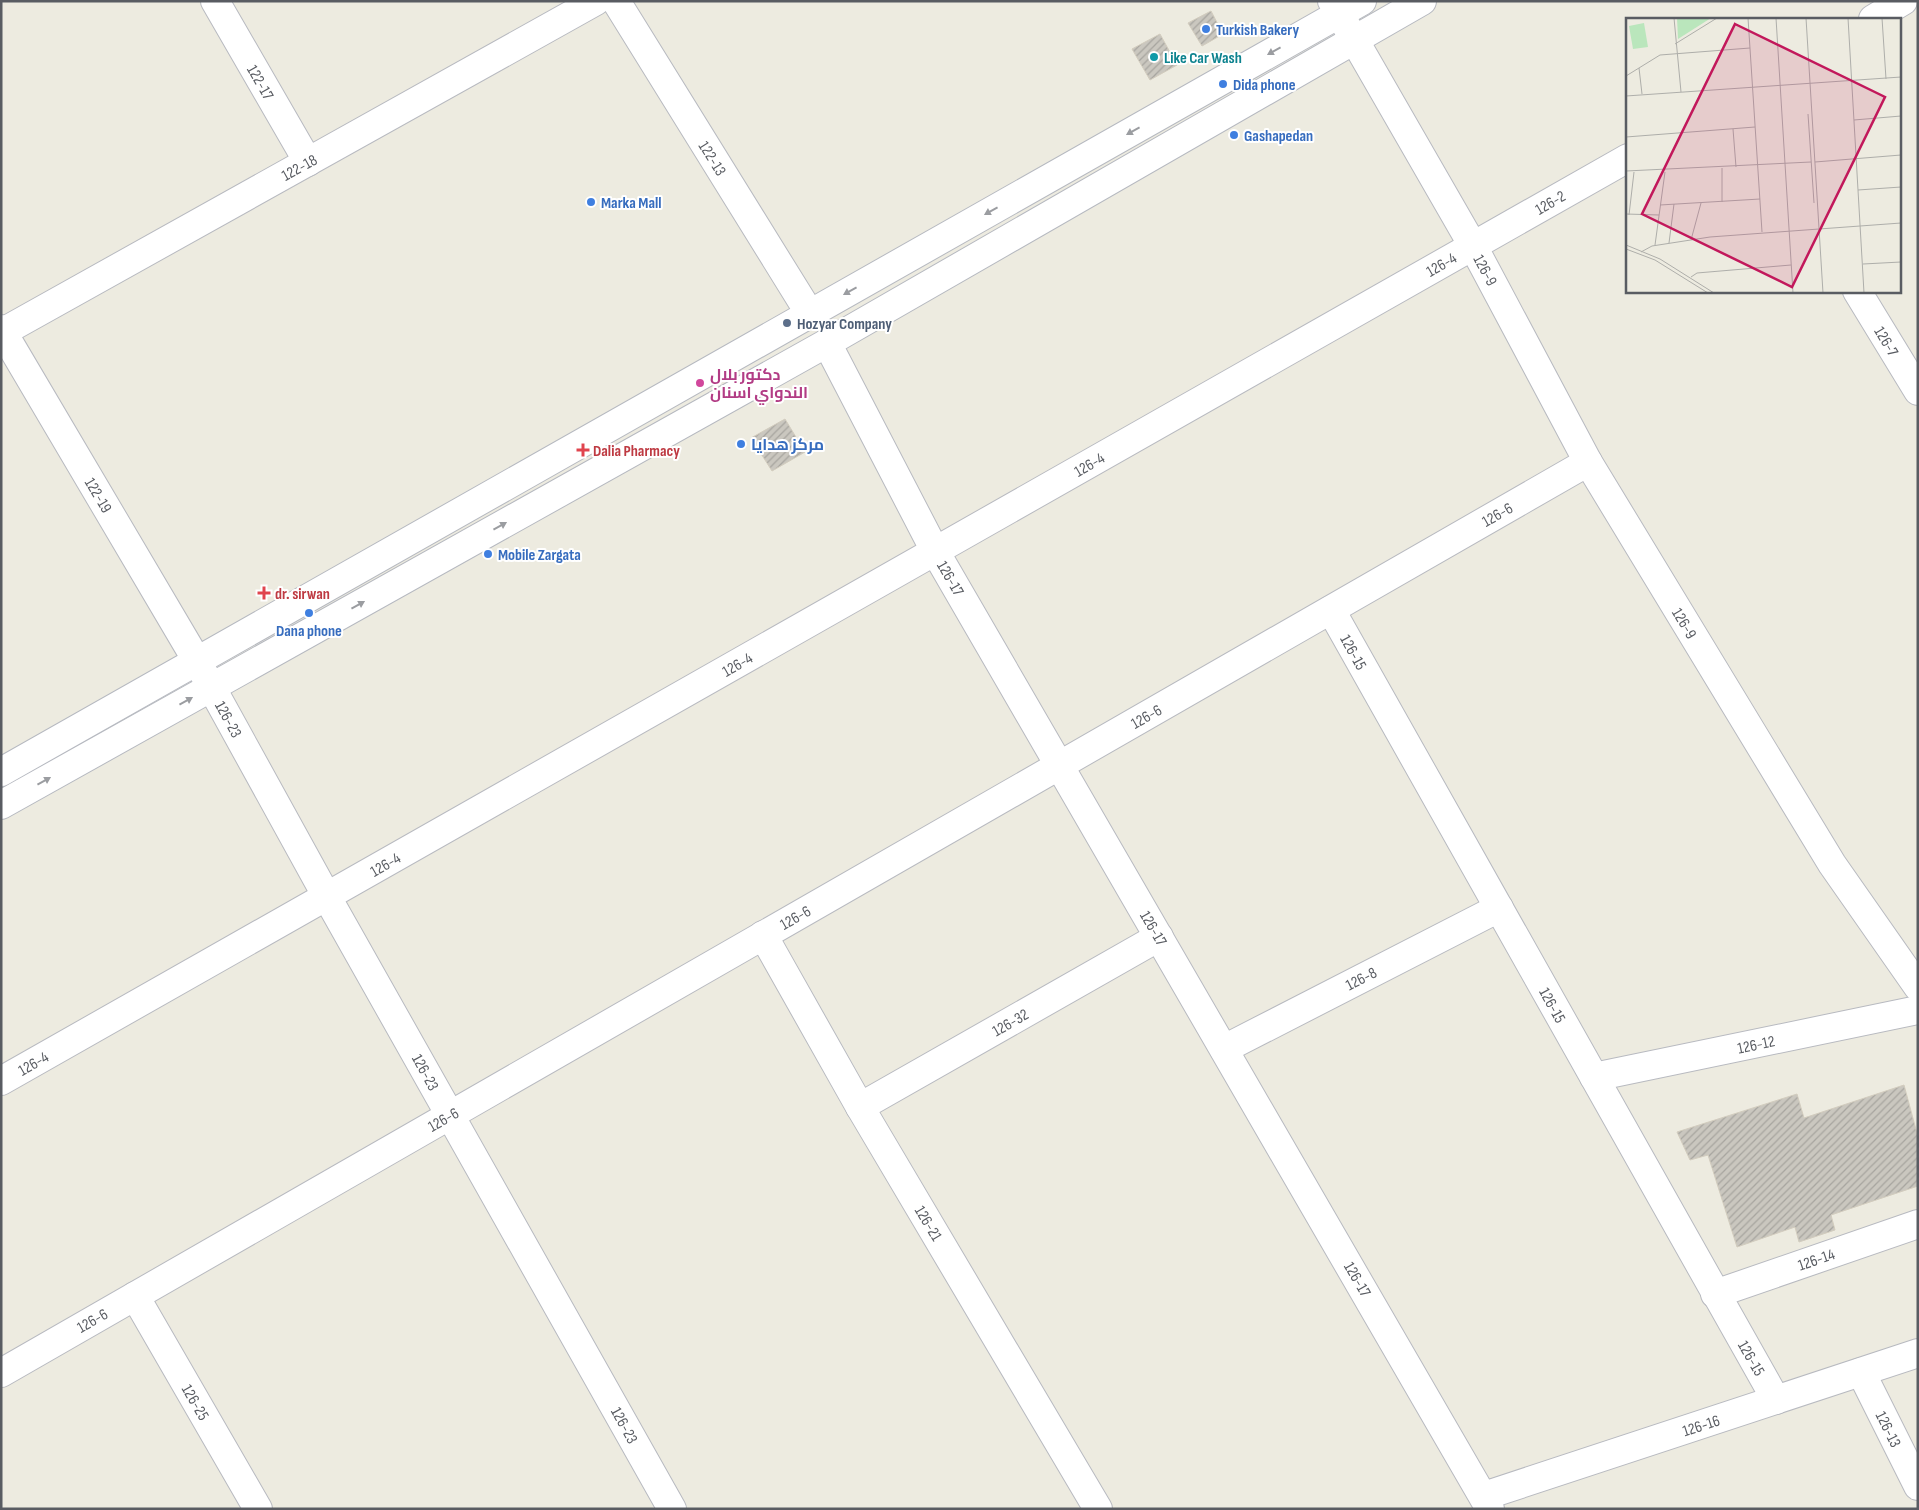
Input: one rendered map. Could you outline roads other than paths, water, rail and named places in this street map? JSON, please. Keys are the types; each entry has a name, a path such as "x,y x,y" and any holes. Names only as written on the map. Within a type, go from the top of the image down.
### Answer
{"street":[{"name":"122-17","path":"215,1 308,162"},
{"name":"122-18","path":"2,331 596,1"},
{"name":"122-13","path":"616,1 810,314"},
{"path":"1,804 827,343 1422,1"},
{"path":"1875,18 1904,1"},
{"path":"1,772 810,314 1345,6"},
{"name":"126-9","path":"1345,6 1354,40 1473,246 1588,462 1832,864 1918,987"},
{"name":"126-2","path":"1473,246 1626,159"},
{"name":"126-4","path":"1,1081 1473,246"},
{"name":"126-7","path":"1858,292 1918,391"},
{"name":"122-19","path":"2,331 197,661"},
{"name":"126-17","path":"827,343 935,551 1487,1502"},
{"name":"126-6","path":"1,1373 1588,462"},
{"name":"126-15","path":"1331,610 1776,1400"},
{"name":"126-23","path":"197,661 327,897 672,1509"},
{"name":"126-8","path":"1224,1049 1499,908"},
{"name":"126-21","path":"763,935 860,1107 1098,1509"},
{"name":"126-32","path":"860,1107 1159,936"},
{"name":"126-12","path":"1594,1078 1918,1010"},
{"name":"126-14","path":"1715,1294 1918,1224"},
{"name":"126-25","path":"135,1296 258,1509"},
{"name":"126-16","path":"1487,1502 1776,1400 1918,1353"},
{"name":"126-13","path":"1861,1372 1918,1486"}],"place":[{"name":"Turkish Bakery","path":"1206,29"},
{"name":"Like Car Wash","path":"1154,57"},
{"name":"Dida phone","path":"1223,84"},
{"name":"Gashapedan","path":"1234,135"},
{"name":"Marka Mall","path":"591,202"},
{"name":"Hozyar Company","path":"787,323"},
{"name":"دكتور بلال الندواي اسنان","path":"700,383"},
{"name":"مركز هدايا","path":"741,444"},
{"name":"Dalia Pharmacy","path":"583,450"},
{"name":"Mobile Zargata","path":"488,554"},
{"name":"dr. sirwan","path":"264,593"},
{"name":"Dana phone","path":"309,613"}]}
